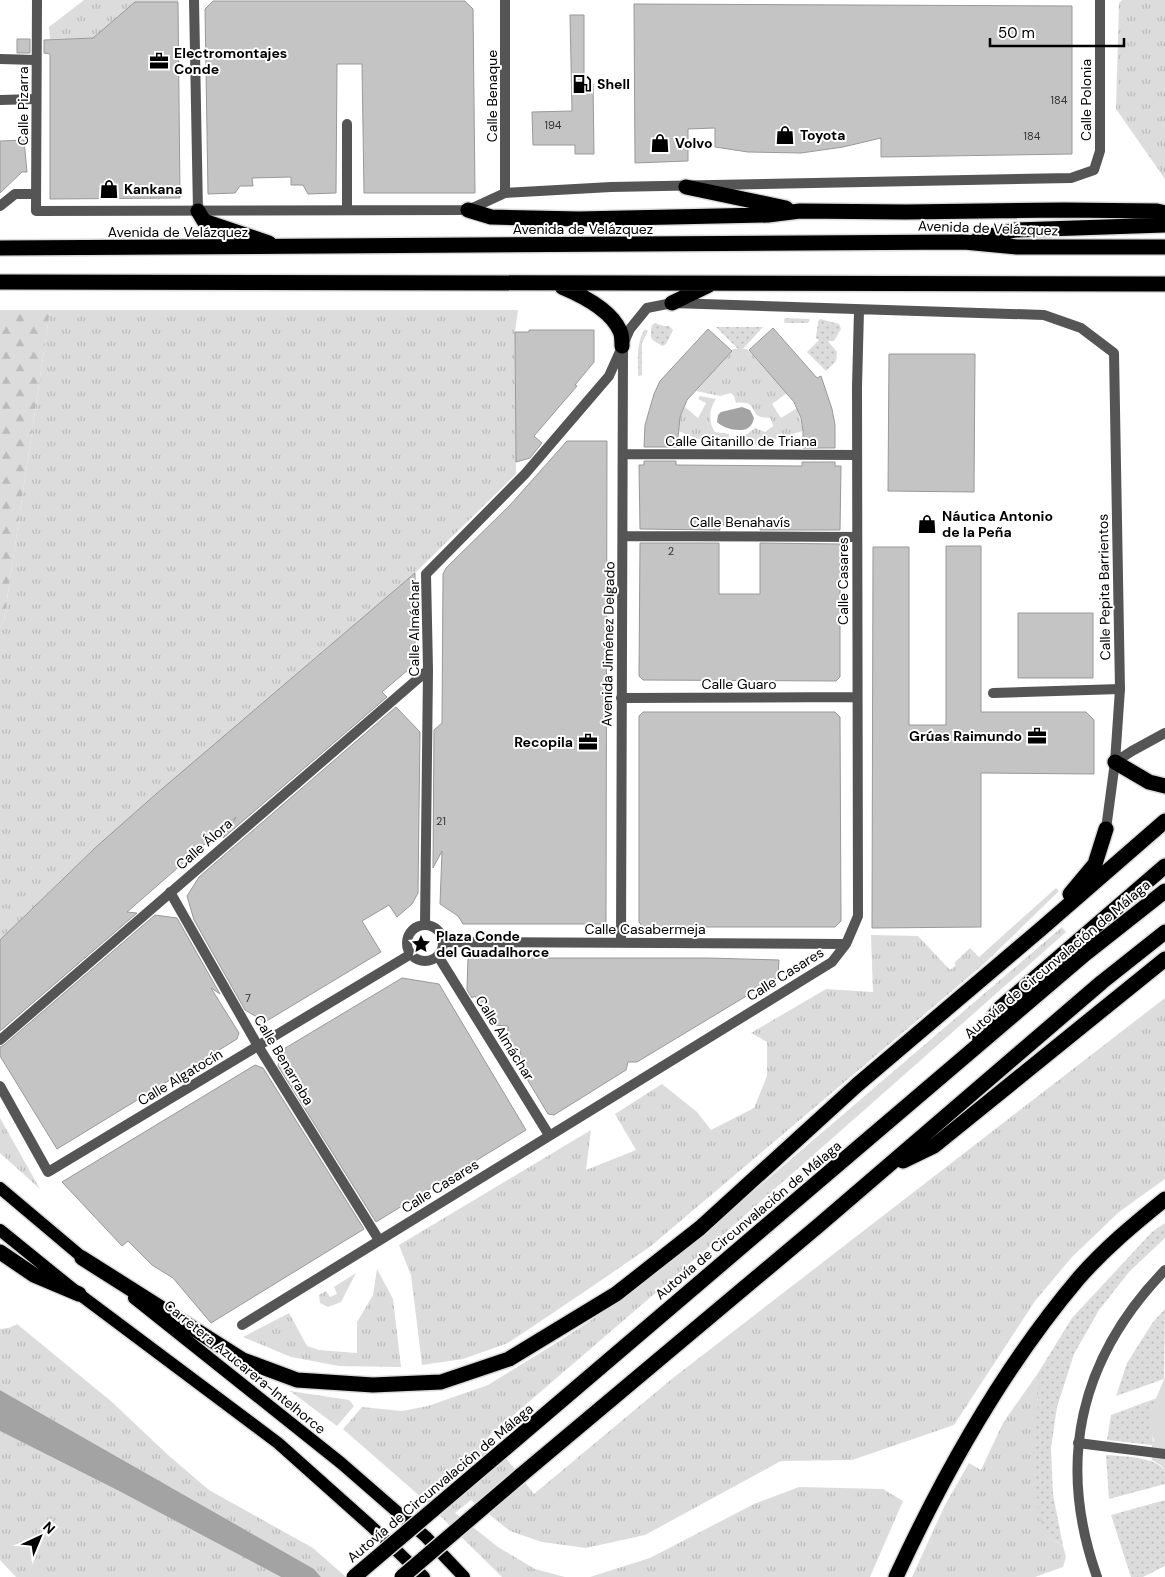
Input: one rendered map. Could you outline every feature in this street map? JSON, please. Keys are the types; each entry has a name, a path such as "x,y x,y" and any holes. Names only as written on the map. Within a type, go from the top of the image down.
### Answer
{"highway":[{"path":"686,187 800,211"},
{"path":"468,210 491,218 768,215 800,211 1065,210 1157,212 1165,214"},
{"path":"198,211 204,220 283,247"},
{"path":"964,242 1016,230 1165,225"},
{"name":"Avenida de Velázquez","path":"0,248 964,242 1017,248 1165,247"},
{"path":"0,282 1165,284"},
{"path":"553,283 582,295 605,312 620,331 622,346"},
{"path":"672,303 712,283"},
{"path":"1116,762 1149,782 1165,786"},
{"path":"82,1258 243,1360 297,1380 373,1385 441,1382 509,1359 624,1288 700,1228 857,1085 1165,821"},
{"path":"1042,928 1095,864 1106,829"},
{"path":"965,1056 999,1009 1165,866"},
{"name":"Autovía de Circunvalación de Málaga","path":"354,1577 1084,954 1165,891"},
{"path":"402,1577 1102,982 1165,932"},
{"path":"883,1170 934,1146 1165,959"},
{"path":"896,1577 922,1521 952,1464 985,1408 1026,1348 1079,1278 1128,1229 1165,1199"},
{"path":"0,1252 34,1276 79,1294"}],"main road":[{"name":"Carretera Azucarera-Intelhorce","path":"0,1188 82,1258 196,1346 341,1463 426,1537 464,1577"},
{"path":"0,1230 79,1294 278,1443 371,1526 424,1577"}],"street":[{"name":"Calle Pizarra","path":"36,212 37,0"},
{"path":"194,0 198,211"},
{"name":"Calle Benaque","path":"505,0 505,193"},
{"name":"Calle Polonia","path":"1094,170 1100,151 1100,0"},
{"path":"0,59 36,60"},
{"path":"0,100 36,99"},
{"path":"347,124 347,210"},
{"name":"Avenida de Velázquez","path":"36,212 468,210 505,193 611,187 1071,178 1094,170"},
{"path":"0,206 15,194 36,194"},
{"name":"Calle Almáchar","path":"425,925 428,670 426,574 525,474 609,376 630,329 647,308 672,303 859,310"},
{"name":"Calle Pepita Barrientos","path":"859,310 1044,315 1081,328 1114,353 1120,689 1116,762 1106,829"},
{"name":"Calle Casares","path":"242,1324 832,962 846,944 858,916 857,386 859,310"},
{"name":"Avenida Jiménez Delgado","path":"622,346 624,454 621,698 622,943"},
{"name":"Calle Gitanillo de Triana","path":"624,454 857,455"},
{"name":"Calle Benahavís","path":"623,536 857,537"},
{"name":"Calle Álora","path":"0,1040 428,670"},
{"path":"993,693 1120,689"},
{"name":"Calle Guaro","path":"621,698 857,697"},
{"path":"1116,762 1165,733"},
{"name":"Calle Benarraba","path":"170,892 258,1046 379,1240"},
{"path":"425,925 436,928 440,932 443,942 438,956 427,961 415,958 411,954 407,943 410,932 419,926 425,925"},
{"name":"Calle Casabermeja","path":"443,942 846,944"},
{"name":"Calle Algatocín","path":"0,1086 48,1172 411,954"},
{"name":"Calle Almáchar","path":"438,956 549,1135"},
{"path":"1097,1577 1081,1518 1078,1443 1081,1420 1098,1364 1126,1316 1165,1270"},
{"path":"1078,1443 1165,1454"}],"green space":[{"path":"84,0 178,0 178,2 135,2 93,38 50,39 49,27"},
{"path":"1122,0 1165,0 1165,179 1116,109 1119,3"},
{"path":"0,310 50,310 4,620 0,627"},
{"path":"50,310 518,310 515,332 516,474 415,573 156,794 93,850 0,940 0,627 4,620"},
{"path":"785,318 810,320 808,323 785,323"},
{"path":"820,319 839,324 841,329 834,341 828,341 837,352 836,361 826,371 807,352 819,340 816,338 818,321"},
{"path":"655,323 669,326 673,330 663,346 653,340 651,336 652,325"},
{"path":"716,327 763,327 743,349 738,349"},
{"path":"645,329 648,331 642,343 642,375 639,376 638,351"},
{"path":"733,349 747,349 787,393 772,404 781,418 797,408 803,431 755,445 743,445 743,434 747,434 755,428 765,432 773,426 770,418 758,415 747,403 736,403 731,393 720,396 696,391"},
{"path":"700,396 716,399 711,411 711,424 715,432 729,434 731,445 714,445 678,431 680,417 685,407 698,418 706,403 698,399"},
{"path":"1056,888 1059,891 985,963 651,1246 508,1343 463,1359 422,1365 411,1275 399,1245 591,1130 586,1170 636,1150 615,1114 662,1084 697,1112 711,1130 754,1108 767,1076 767,1042 751,1033 826,989 873,992 871,935 918,936 950,970 956,965 954,963 970,948 979,957"},
{"path":"1062,927 1066,932 717,1240 489,1436 534,1494 673,1378 1165,998 1165,1179 1119,1212 1072,1257 1035,1301 954,1425 852,1460 781,1461 645,1535 586,1548 542,1542 510,1531 471,1500 455,1513 498,1547 535,1569 565,1577 502,1577 422,1498 343,1429 362,1407 402,1411 428,1406 488,1385 626,1297 707,1231"},
{"path":"0,1118 40,1189 0,1153"},
{"path":"1165,1223 1165,1238 1129,1272 1099,1310 1074,1354 1057,1407 1051,1448 1053,1494 1063,1546 1045,1535 1038,1507 1033,1453 1038,1405 1038,1373 1072,1318 1152,1232"},
{"path":"377,1269 393,1299 401,1367 339,1366 291,1357 243,1337 289,1313 307,1346 319,1350 357,1353 357,1322 373,1295"},
{"path":"356,1273 341,1302 328,1307 320,1303 319,1295 326,1291 330,1297 337,1294 334,1287"},
{"path":"1165,1309 1164,1379 1116,1396 1127,1363 1153,1322"},
{"path":"17,1324 112,1402 168,1455 209,1490 313,1548 346,1577 321,1577 314,1569 0,1390 0,1329 9,1328"},
{"path":"1038,1373 1045,1535 1063,1546 1066,1557 1063,1567 1035,1577 912,1577 945,1505 969,1463 981,1470 1003,1423"},
{"path":"1165,1377 1165,1471 1162,1466 1152,1460 1154,1440 1150,1429 1149,1415"},
{"path":"290,1391 349,1400 354,1406 337,1426"},
{"path":"1157,1398 1150,1415 1152,1445 1107,1440 1111,1415"},
{"path":"0,1431 119,1491 281,1577 16,1577 0,1560"},
{"path":"1106,1455 1139,1458 1156,1463 1165,1472 1165,1484 1109,1499"},
{"path":"799,1487 883,1489 903,1501 870,1577 590,1577 650,1558 754,1504"},
{"path":"1165,1500 1165,1566 1143,1577 1131,1577 1111,1515"}],"shaded area":[{"path":"742,407 750,410 754,418 748,428 741,430 732,429 717,422 718,415 721,412"},
{"path":"0,1390 314,1569 321,1577 281,1577 119,1491 0,1431"}],"building":[{"path":"213,1 465,1 473,9 475,193 364,193 362,64 337,64 336,193 308,194 303,185 291,185 291,177 252,178 253,186 240,186 235,193 208,194 205,9"},
{"path":"135,2 178,2 180,198 50,199 50,54 44,53 44,40 93,38"},
{"path":"634,4 1072,6 1072,154 881,157 881,138 843,147 801,153 748,152 715,147 715,128 688,129 688,161 635,163"},
{"path":"570,15 584,15 584,84 593,84 594,154 575,154 575,145 533,145 532,112 572,111"},
{"path":"17,39 30,39 30,53 17,53"},
{"path":"24,140 27,172 22,172 0,193 0,141"},
{"path":"773,328 817,378 821,376 832,409 835,425 835,448 803,448 801,418 794,402 749,350"},
{"path":"708,329 732,351 687,400 680,417 677,447 644,447 645,425 660,381"},
{"path":"529,330 594,330 594,362 575,385 577,386 534,436 542,443 530,458 516,462 515,332 529,332"},
{"path":"889,354 975,354 974,492 888,491"},
{"path":"567,441 607,441 606,924 463,924 458,916 440,904 442,851 433,868 434,730 442,723 443,574 446,568 511,504"},
{"path":"644,461 676,461 676,465 802,466 802,462 835,462 835,466 841,466 840,530 760,530 760,525 720,525 720,530 640,529 639,465 644,465"},
{"path":"640,543 719,543 719,594 760,594 760,543 840,544 840,677 836,681 643,680 639,676"},
{"path":"946,546 981,546 981,712 1086,712 1094,720 1094,774 981,773 981,927 872,928 873,547 909,547 909,725 946,725"},
{"path":"415,573 415,664 382,692 387,697 223,838 236,817 127,912 137,913 0,1031 0,940 95,848 156,794"},
{"path":"1018,613 1093,613 1093,678 1018,678"},
{"path":"396,707 420,732 418,893 412,904 397,917 389,905 362,921 381,952 265,1022 245,1010 194,920 187,896 199,877"},
{"path":"643,712 835,712 840,717 841,921 835,927 643,927 639,922 639,716"},
{"path":"155,915 177,918 220,994 211,988 239,1033 237,1039 57,1149 0,1056 0,1047"},
{"path":"468,958 708,958 779,960 778,977 637,1062 628,1062 626,1070 554,1115 548,1114 521,1069 520,1048 507,1048 508,1026 493,1025 475,996 472,998 467,990"},
{"path":"402,978 439,984 526,1130 376,1222 278,1066 282,1050"},
{"path":"255,1065 263,1068 364,1229 211,1323 173,1278 152,1265 128,1241 122,1246 62,1182"}],"place":[{"name":"Electromontajes Conde","path":"159,61"},
{"name":"Shell","path":"582,84"},
{"name":"Toyota","path":"785,135"},
{"name":"Volvo","path":"660,143"},
{"name":"Kankana","path":"109,189"},
{"name":"Náutica Antonio de la Peña","path":"927,524"},
{"name":"Grúas Raimundo","path":"1037,736"},
{"name":"Recopila","path":"588,742"},
{"name":"Plaza Conde del Guadalhorce","path":"421,944"}]}
